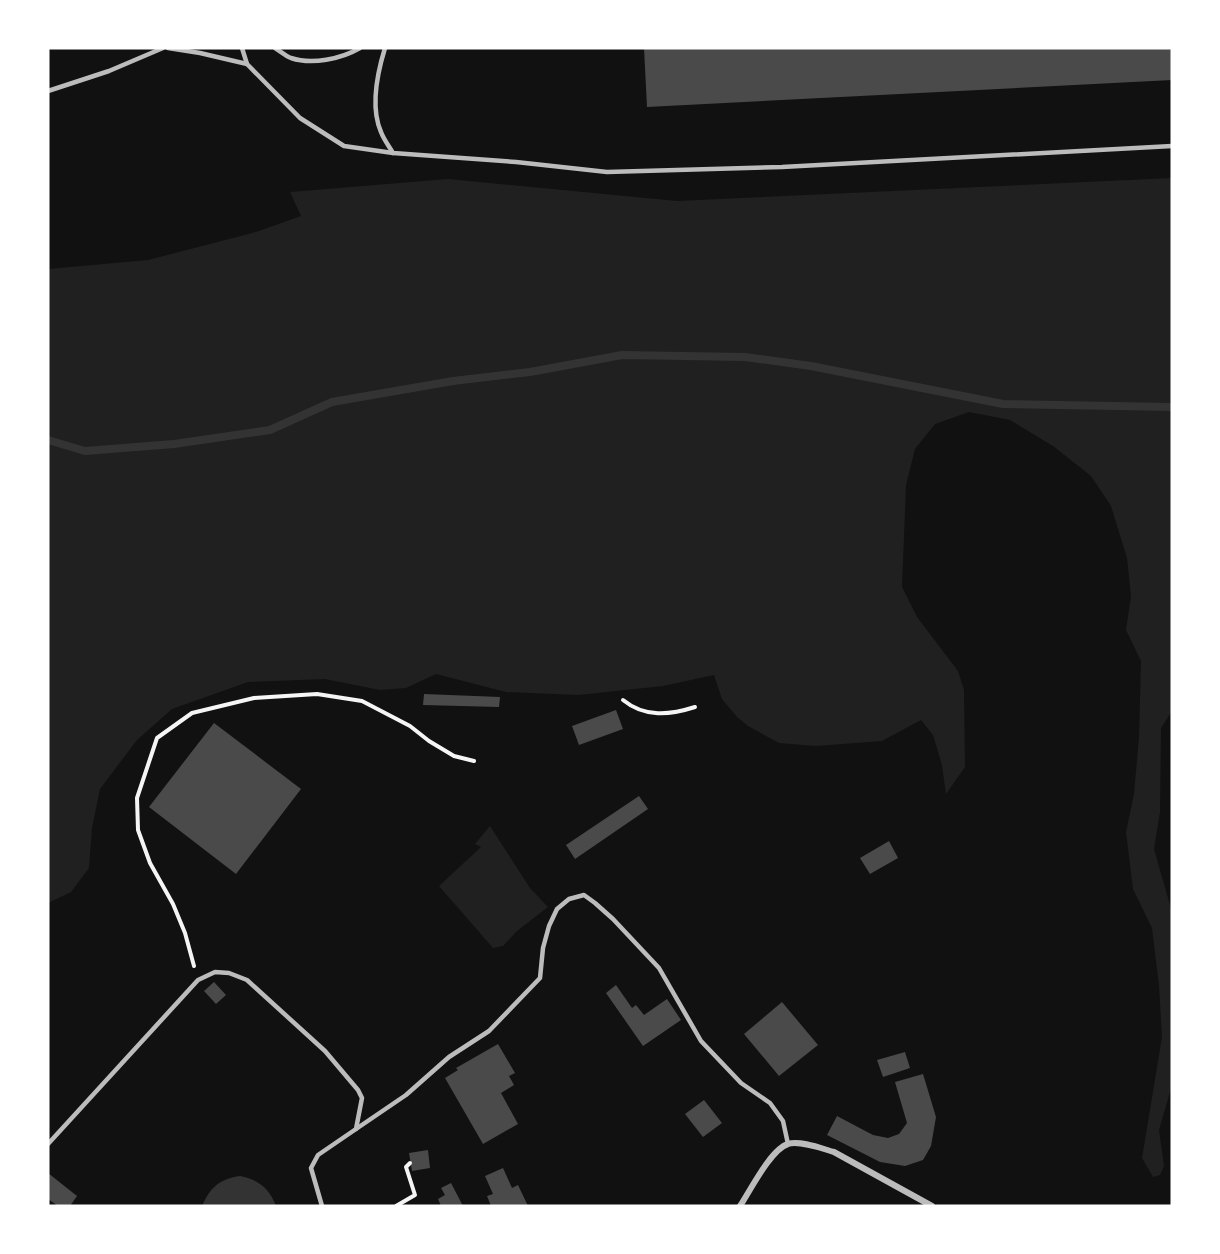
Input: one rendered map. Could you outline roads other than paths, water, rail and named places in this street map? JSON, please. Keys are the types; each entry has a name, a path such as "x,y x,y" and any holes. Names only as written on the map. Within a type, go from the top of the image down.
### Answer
{"street":[{"path":"740,1206 776,1152 788,1144 818,1147 834,1152 932,1206"}],"lane":[{"path":"48,91 109,71 163,48"},
{"path":"168,48 248,64"},
{"path":"242,48 248,64 300,118 344,146 393,153 607,172 782,167 1172,146"},
{"path":"275,48 291,58 312,60 339,58 360,48"},
{"path":"385,48 378,75 376,111 381,132 393,153"},
{"path":"322,1206 311,1168 318,1155 406,1095 449,1057 489,1031 540,978 543,948 557,909 569,899 584,895 613,919 658,968 701,1041 741,1083 770,1103 783,1122 788,1144"},
{"path":"48,1144 198,980 215,972 229,973 247,980 325,1051 358,1090 362,1098 356,1129"}],"waterway":[{"path":"48,440 85,451 174,444 270,430 332,402 453,381 530,372 622,355 745,357 811,366 1003,404 1172,407"}]}
